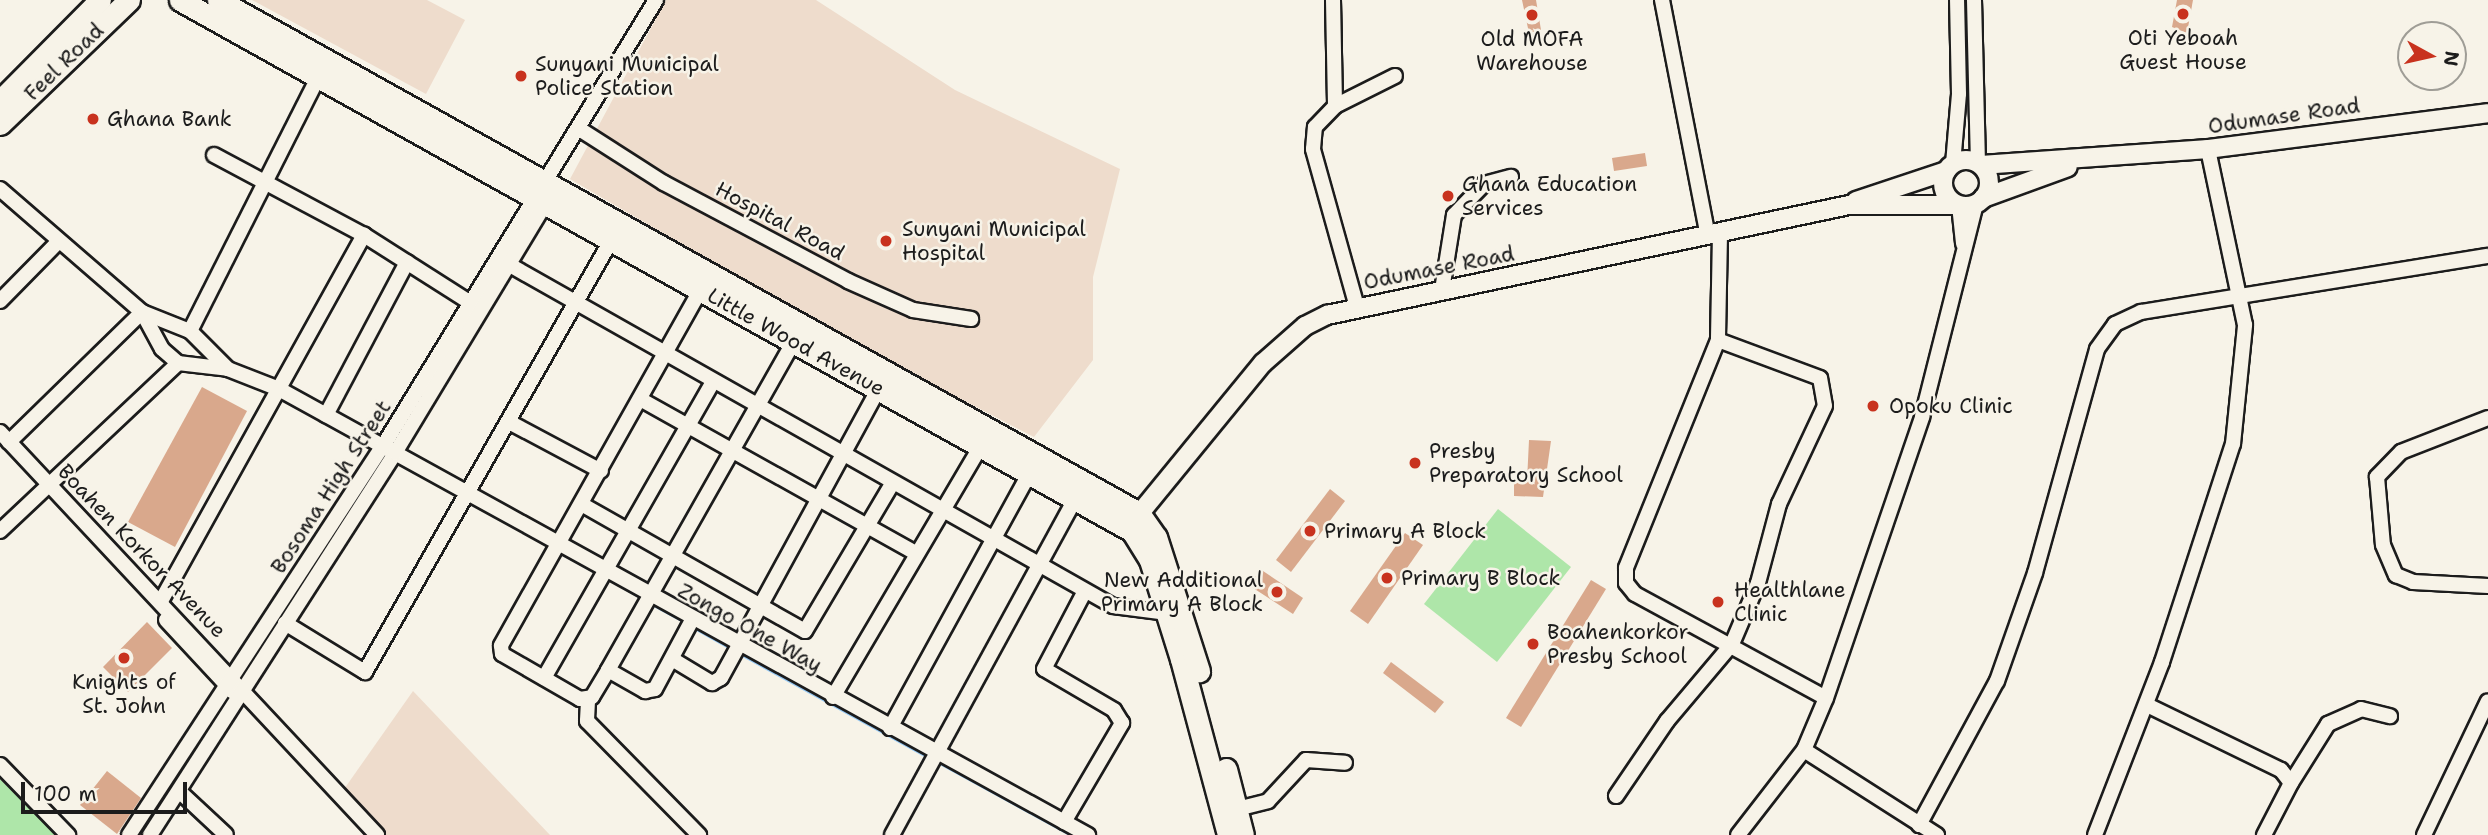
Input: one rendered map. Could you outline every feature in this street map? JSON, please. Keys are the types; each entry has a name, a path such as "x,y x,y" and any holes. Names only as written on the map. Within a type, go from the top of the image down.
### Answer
{"highway":[{"name":"Feel Road","path":"0,101 100,0"},
{"name":"Feel Road","path":"0,124 129,0"},
{"name":"Little Wood Avenue","path":"180,0 323,68"},
{"name":"Little Wood Avenue","path":"218,0 323,68 759,310 1133,521 1156,537 1189,635 1243,835"},
{"name":"Little Wood Avenue","path":"544,192 701,289 727,293"},
{"name":"Little Wood Avenue","path":"759,310 795,340 981,446 1076,498 1133,521 1150,560 1228,835"}],"main road":[{"name":"Odumase Road","path":"1133,521 1283,342 1305,326 1357,307 1714,236 1849,205 1949,167 2085,161 2208,149 2488,113"},
{"name":"Odumase Road","path":"1849,205 1969,203 2085,161"},
{"path":"1949,167 1945,194 1969,203 1989,181 1979,164"}],"street":[{"name":"Bosoma High Street","path":"150,835 244,695 389,449 469,302 544,192 656,0"},
{"path":"1333,0 1335,106"},
{"path":"1662,0 1714,236 1718,340 1626,568 1626,583 1635,594 1732,644 1826,698"},
{"path":"1949,167 1959,94 1957,0"},
{"path":"1974,0 1979,164"},
{"path":"190,331 323,68"},
{"path":"1357,307 1313,149 1315,127 1335,106 1395,76"},
{"name":"Hospital Road","path":"581,130 664,183 848,281 913,310 971,318"},
{"path":"2095,835 2147,705 2233,444 2244,374 2241,294 2208,149"},
{"path":"214,155 364,235 469,302"},
{"path":"1442,290 1454,215 1484,184 1511,177"},
{"path":"0,188 142,312 190,331 228,369"},
{"name":"Bosoma High Street","path":"129,835 230,681 389,449 508,264 544,192"},
{"path":"1738,835 1804,750 1826,698 1919,427 1964,244 1969,203"},
{"path":"162,601 364,235"},
{"path":"285,623 365,673 614,237"},
{"path":"0,301 59,241"},
{"path":"1919,825 1997,681 2035,573 2097,349 2115,324 2141,312 2488,256"},
{"path":"326,415 407,262"},
{"path":"508,264 755,408 1113,606 1166,613"},
{"path":"588,701 502,654 501,646 583,505 701,289"},
{"path":"142,312 162,349 178,363 228,369"},
{"path":"3,440 142,312"},
{"path":"699,835 587,720 588,701 674,558 795,340"},
{"path":"1616,796 1659,731 1732,644 1758,583 1779,504 1819,422 1826,391 1824,382 1807,372 1718,340"},
{"path":"0,531 178,363"},
{"name":"Zongo One Way","path":"228,369 279,389 651,598 1088,835"},
{"path":"544,678 712,383"},
{"path":"672,659 717,684 879,388"},
{"path":"640,399 916,554"},
{"path":"2488,418 2401,452 2377,477 2383,545 2396,575 2413,582 2488,586"},
{"path":"509,422 601,471"},
{"name":"Boahen Korkor Avenue","path":"3,440 377,835"},
{"path":"833,697 981,446"},
{"path":"890,729 1030,472"},
{"path":"583,505 805,631 892,484"},
{"name":"Boahen Korkor Avenue","path":"45,487 162,601 230,681"},
{"path":"892,835 1076,498"},
{"path":"1064,822 1122,723 1114,710 1044,669 1085,591"},
{"path":"608,670 650,692 672,659 692,620"},
{"path":"2424,835 2488,701"},
{"path":"2147,705 2281,770 2291,783"},
{"path":"2264,835 2291,783 2328,724 2361,709 2389,716"},
{"path":"1804,750 1936,835"},
{"path":"1237,809 1268,801 1307,760 1345,764"},
{"path":"0,765 68,835"},
{"path":"179,791 226,835"}],"shaded area":[{"path":"252,0 427,0 465,20 426,94"},
{"name":"Sunyani Municipal Hospital","path":"666,0 816,0 955,90 1120,169 1093,277 1093,360 1034,437 834,333 570,179"},
{"path":"413,691 550,835 384,835 342,792"}],"green space":[{"path":"1498,509 1571,567 1497,662 1424,604"},
{"path":"0,779 56,835 0,835"}],"building":[{"name":"Old MOFA Warehouse","path":"1522,0 1536,0 1541,30 1529,33"},
{"name":"Oti Yeboah Guest House","path":"2177,0 2193,0 2187,33 2172,27"},
{"path":"1645,153 1647,166 1614,171 1612,158"},
{"path":"202,387 247,411 175,547 128,522"},
{"path":"1529,440 1551,441 1543,497 1514,496 1514,480 1527,481"},
{"name":"Primary A Block","path":"1330,489 1345,501 1291,572 1276,560"},
{"name":"Primary B Block","path":"1405,533 1423,545 1368,624 1350,611"},
{"name":"New Additional Primary A Block","path":"1260,569 1303,598 1293,614 1250,586"},
{"path":"1591,580 1606,589 1521,727 1506,718"},
{"name":"Knights of St. John","path":"147,622 172,648 128,692 103,667"},
{"path":"1391,662 1444,702 1435,713 1383,673"},
{"path":"107,771 141,798 117,834 80,805"}],"waterway":[{"path":"491,513 551,547"},
{"path":"558,551 600,574"},
{"path":"622,586 643,598"},
{"path":"649,602 686,622"},
{"path":"692,626 731,648"},
{"path":"738,652 931,758"},
{"path":"937,761 1072,835"}],"place":[{"name":"Oti Yeboah Guest House","path":"2183,14"},
{"name":"Old MOFA Warehouse","path":"1532,15"},
{"name":"Sunyani Municipal Police Station","path":"521,76"},
{"name":"Ghana Bank","path":"93,119"},
{"name":"Ghana Education Services","path":"1448,196"},
{"name":"Sunyani Municipal Hospital","path":"886,241"},
{"name":"Opoku Clinic","path":"1873,406"},
{"name":"Presby Preparatory School","path":"1415,463"},
{"name":"Primary A Block","path":"1310,531"},
{"name":"Primary B Block","path":"1387,578"},
{"name":"New Additional Primary A Block","path":"1277,592"},
{"name":"Healthlane Clinic","path":"1718,602"},
{"name":"Boahenkorkor Presby School","path":"1533,644"},
{"name":"Knights of St. John","path":"124,658"}]}
